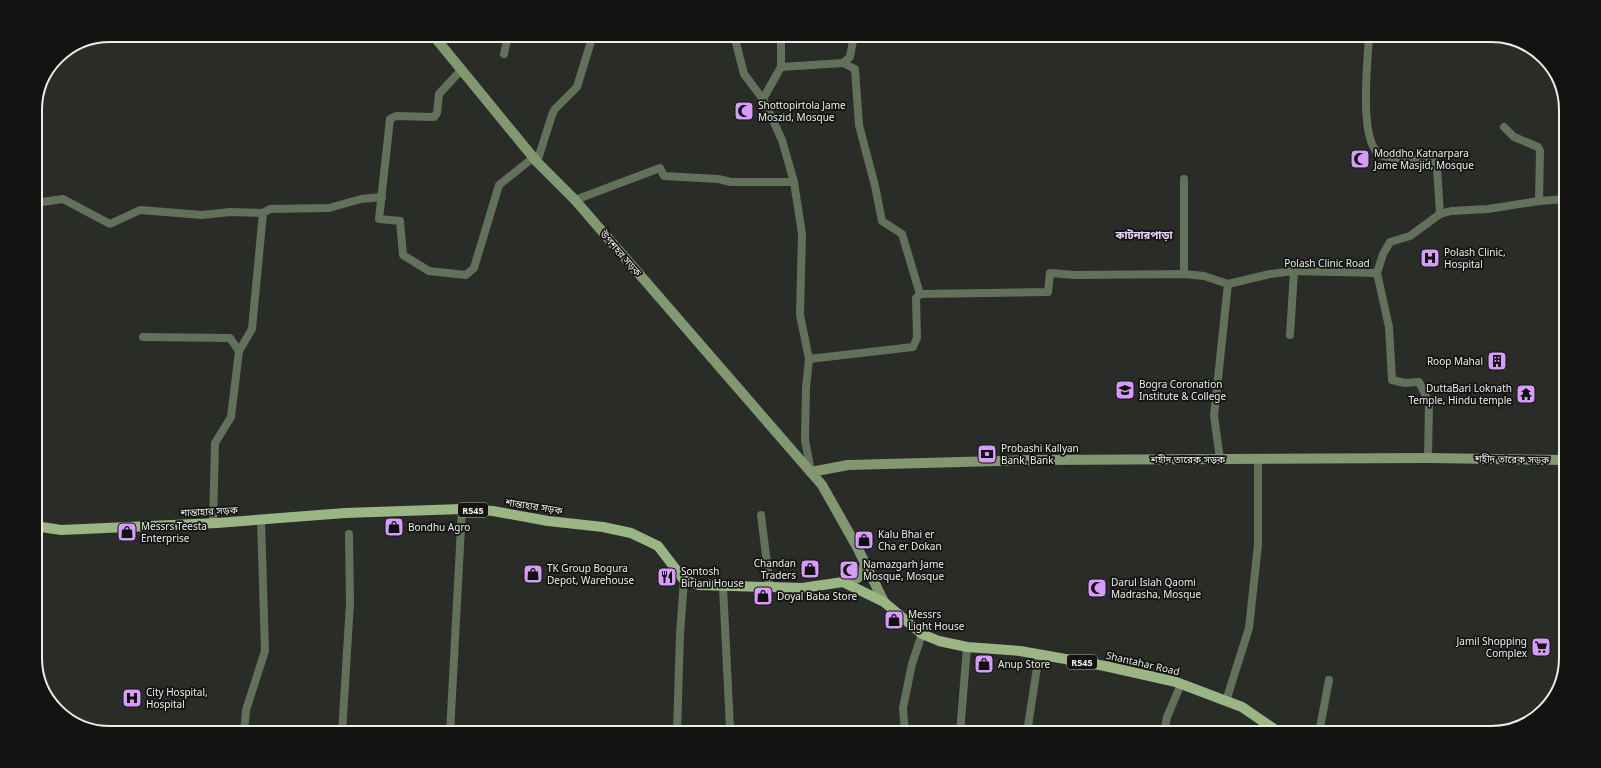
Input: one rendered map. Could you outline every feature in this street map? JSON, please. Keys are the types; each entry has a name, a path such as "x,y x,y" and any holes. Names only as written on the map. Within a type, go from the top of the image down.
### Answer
{"main road":[{"name":"উপশহর সড়ক","path":"438,42 536,159 575,200 822,485 857,547 884,602"},
{"name":"শহীদ তারেক সড়ক","path":"810,472 848,465 1035,460 1428,458 1559,460"},
{"name":"শান্তাহার সড়ক","path":"42,527 61,530 213,524 345,514 462,509 493,511 548,521 603,527 631,533 658,546 684,580"},
{"path":"684,580 699,585 723,587 802,588 858,579 864,572 864,563"},
{"name":"R545","path":"843,582 884,602"},
{"name":"Shantahar Road","path":"884,602 922,634 939,641 967,647 1039,654 1105,666 1181,684 1242,708 1269,726"}],"street":[{"path":"504,54 507,42"},
{"path":"462,69 439,94 437,113 434,117 396,116 390,119 379,219 400,221 403,255 429,271 466,275 474,268 499,185 536,159 552,115 577,87 591,42"},
{"path":"736,42 744,74 763,99 782,140 794,182 802,234 800,315 809,359 805,440 810,472"},
{"path":"763,99 781,67 781,42"},
{"path":"843,63 850,56 853,42"},
{"path":"1369,42 1366,118 1375,150 1382,157 1430,159 1435,162 1437,168 1440,214"},
{"path":"781,67 843,63 855,69 859,125 875,186 882,221 902,234 920,294"},
{"path":"1504,127 1514,137 1538,147 1539,201"},
{"path":"575,200 660,168 664,176 718,179 731,182 794,182"},
{"path":"1184,179 1184,274"},
{"path":"42,202 63,199 110,224 140,210 202,215 230,212 263,213 270,210 329,208 361,199 382,197"},
{"name":"Polash Clinic Road","path":"1228,284 1270,274 1294,271 1377,273 1383,254 1390,242 1410,236 1440,214 1451,211 1488,209 1559,200"},
{"path":"213,524 215,443 231,417 239,351 252,329 263,213"},
{"path":"1290,335 1294,271"},
{"path":"809,359 913,346 917,338 916,298 920,294 1048,292 1050,273 1075,276 1184,274 1204,276 1228,284 1214,416 1220,459"},
{"path":"1377,273 1389,327 1392,380 1405,383 1419,382 1429,402 1428,458"},
{"path":"143,337 230,338 239,351"},
{"path":"1226,701 1249,628 1258,545 1258,460"},
{"path":"450,726 462,509"},
{"path":"761,515 770,587"},
{"path":"245,726 246,710 265,650 261,520"},
{"path":"342,726 350,602 349,534"},
{"path":"677,726 684,580"},
{"path":"723,587 730,726"},
{"path":"904,726 903,708 912,664 922,634"},
{"path":"961,726 967,647"},
{"path":"1029,726 1039,654"},
{"path":"1320,726 1329,680"},
{"path":"1165,726 1167,716 1181,684"}],"place":[{"name":"Shottopirtola Jame Moszid, Mosque","path":"744,111"},
{"name":"Moddho Katnarpara Jame Masjid, Mosque","path":"1360,159"},
{"name":"Polash Clinic, Hospital","path":"1430,258"},
{"name":"Roop Mahal","path":"1497,361"},
{"name":"Bogra Coronation Institute & College","path":"1125,390"},
{"name":"DuttaBari Loknath Temple, Hindu temple","path":"1526,394"},
{"name":"Probashi Kallyan Bank, Bank","path":"987,454"},
{"name":"Bondhu Agro","path":"394,527"},
{"name":"Messrs Teesta Enterprise","path":"127,532"},
{"name":"Kalu Bhai er Cha er Dokan","path":"864,540"},
{"name":"Chandan Traders","path":"810,569"},
{"name":"Namazgarh Jame Mosque, Mosque","path":"849,570"},
{"name":"TK Group Bogura Depot, Warehouse","path":"533,574"},
{"name":"Sontosh Biriani House","path":"667,577"},
{"name":"Darul Islah Qaomi Madrasha, Mosque","path":"1097,588"},
{"name":"Doyal Baba Store","path":"763,596"},
{"name":"Messrs Light House","path":"894,620"},
{"name":"Jamil Shopping Complex","path":"1541,647"},
{"name":"Anup Store","path":"984,664"},
{"name":"City Hospital, Hospital","path":"132,698"}],"district":[{"name":"কাটনারপাড়া","path":"1144,234"}]}
